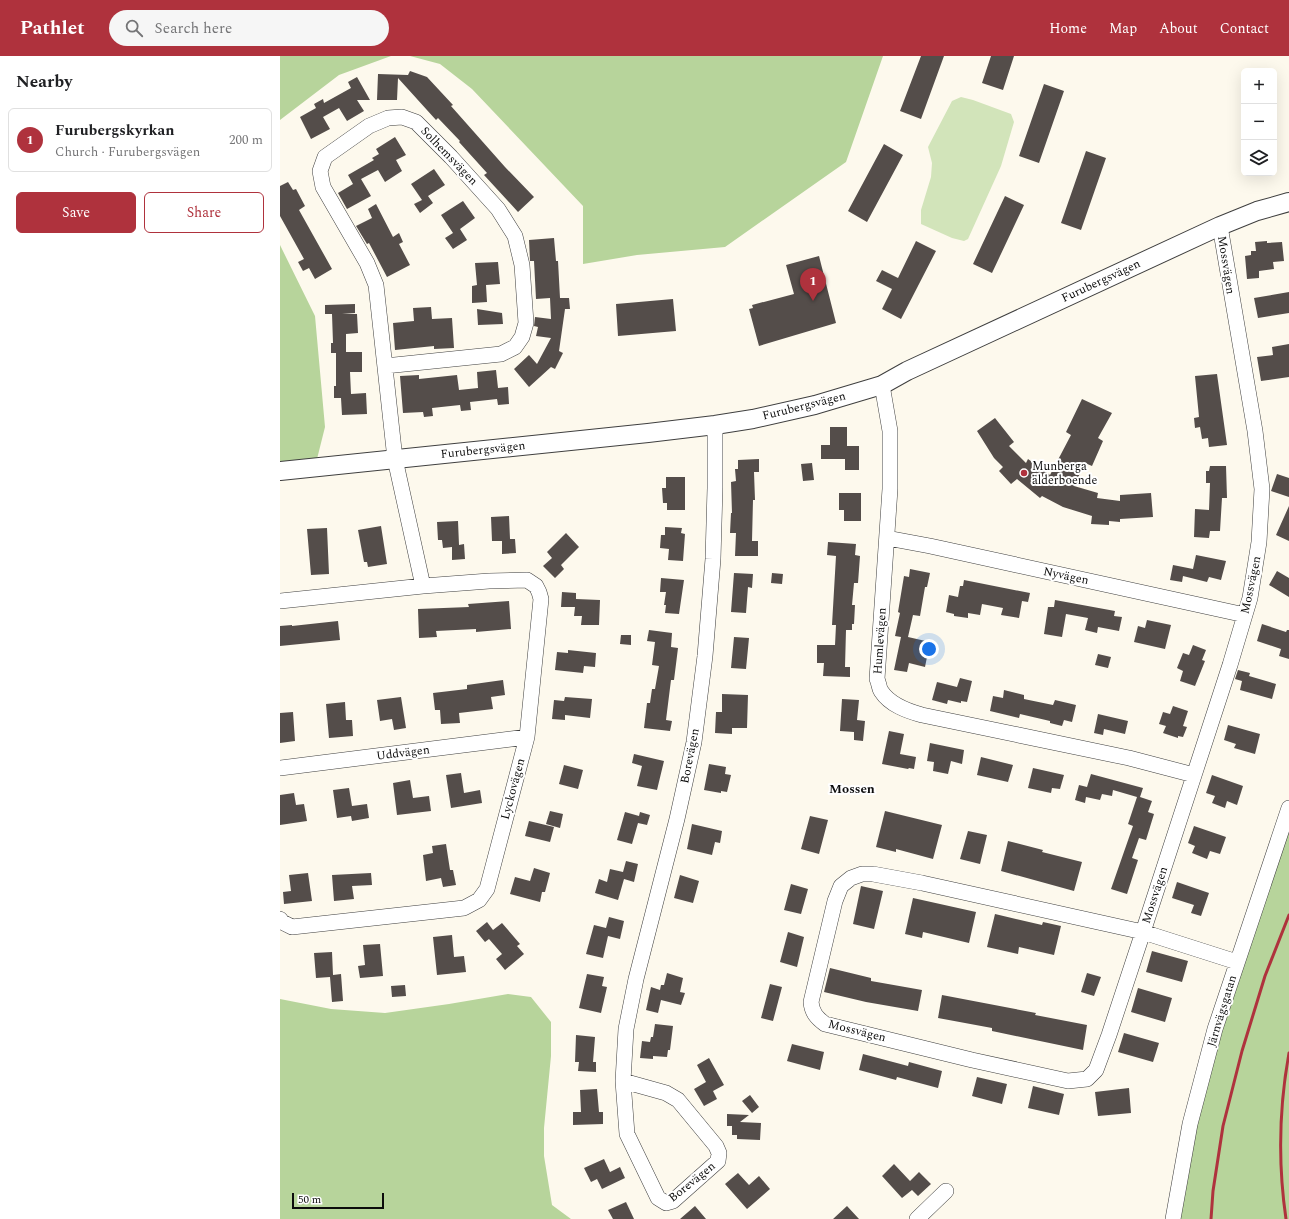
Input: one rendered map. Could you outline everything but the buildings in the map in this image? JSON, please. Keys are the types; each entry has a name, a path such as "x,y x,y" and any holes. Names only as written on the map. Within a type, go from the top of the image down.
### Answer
{"street":[{"name":"Solhemsvägen","path":"385,366 501,354 515,347 522,337 526,323 522,265 515,236 498,209 451,157 416,122 402,117 388,118 369,126 325,157 320,171 323,187 367,263 376,284 395,459"},
{"name":"Furubergsvägen","path":"280,471 648,434 753,419 800,408 882,385 907,371 1220,226 1258,211 1289,202"},
{"name":"Mossvägen","path":"1220,226 1255,431 1262,489 1259,542 1250,598 1245,615 1143,932 1096,1070 1087,1079 1068,1081 972,1060 825,1024 817,1018 812,1010 812,1002 835,901 841,886 851,878 862,874 874,874 922,883 1143,932 1237,962"},
{"name":"Humlevägen","path":"882,385 890,432 890,489 877,679 882,691 892,702 903,709 922,715 1129,758 1194,774"},
{"name":"Borevägen","path":"623,1082 666,1093 678,1100 716,1146 719,1153 718,1161 673,1201 666,1204 658,1198 627,1134 623,1082 626,1028 636,979 677,819 694,742 705,656 713,559 715,425"},
{"path":"395,459 423,586"},
{"name":"Nyvägen","path":"887,538 930,546 1245,615"},
{"name":"Lyckovägen","path":"280,601 423,586 527,580 536,586 540,592 541,599 527,737 487,889 479,900 464,908 292,927 282,922 280,919"},
{"name":"Uddvägen","path":"280,768 527,737"},
{"name":"Järnvägsgatan","path":"1173,1219 1190,1124 1215,1029 1289,808"},
{"path":"917,1219 946,1191"}],"green space":[{"path":"280,56 391,56 339,75 280,120"},
{"path":"410,56 883,56 846,162 725,247 637,255 583,264 583,206 472,89 440,64"},
{"path":"961,97 1011,114 1014,122 1001,166 968,239 964,241 952,238 921,224 921,210 931,177 932,163 928,147 952,101"},
{"path":"280,245 315,316 325,427 315,467 280,472"},
{"path":"1289,802 1289,1219 1173,1219 1176,1189"},
{"path":"508,994 531,997 551,1022 551,1056 544,1128 544,1156 552,1205 571,1219 280,1219 280,999 331,1009 385,1013"}],"railway":[{"path":"1211,1219 1213,1191 1223,1126 1242,1051 1265,976 1289,915"},
{"path":"1286,1219 1283,1198 1281,1136 1283,1094 1289,1053"}],"place":[{"name":"Furubergskyrkan","path":"813,301"},
{"name":"Munberga älderboende","path":"1024,473"}],"district":[{"name":"Mossen","path":"852,789"}]}
